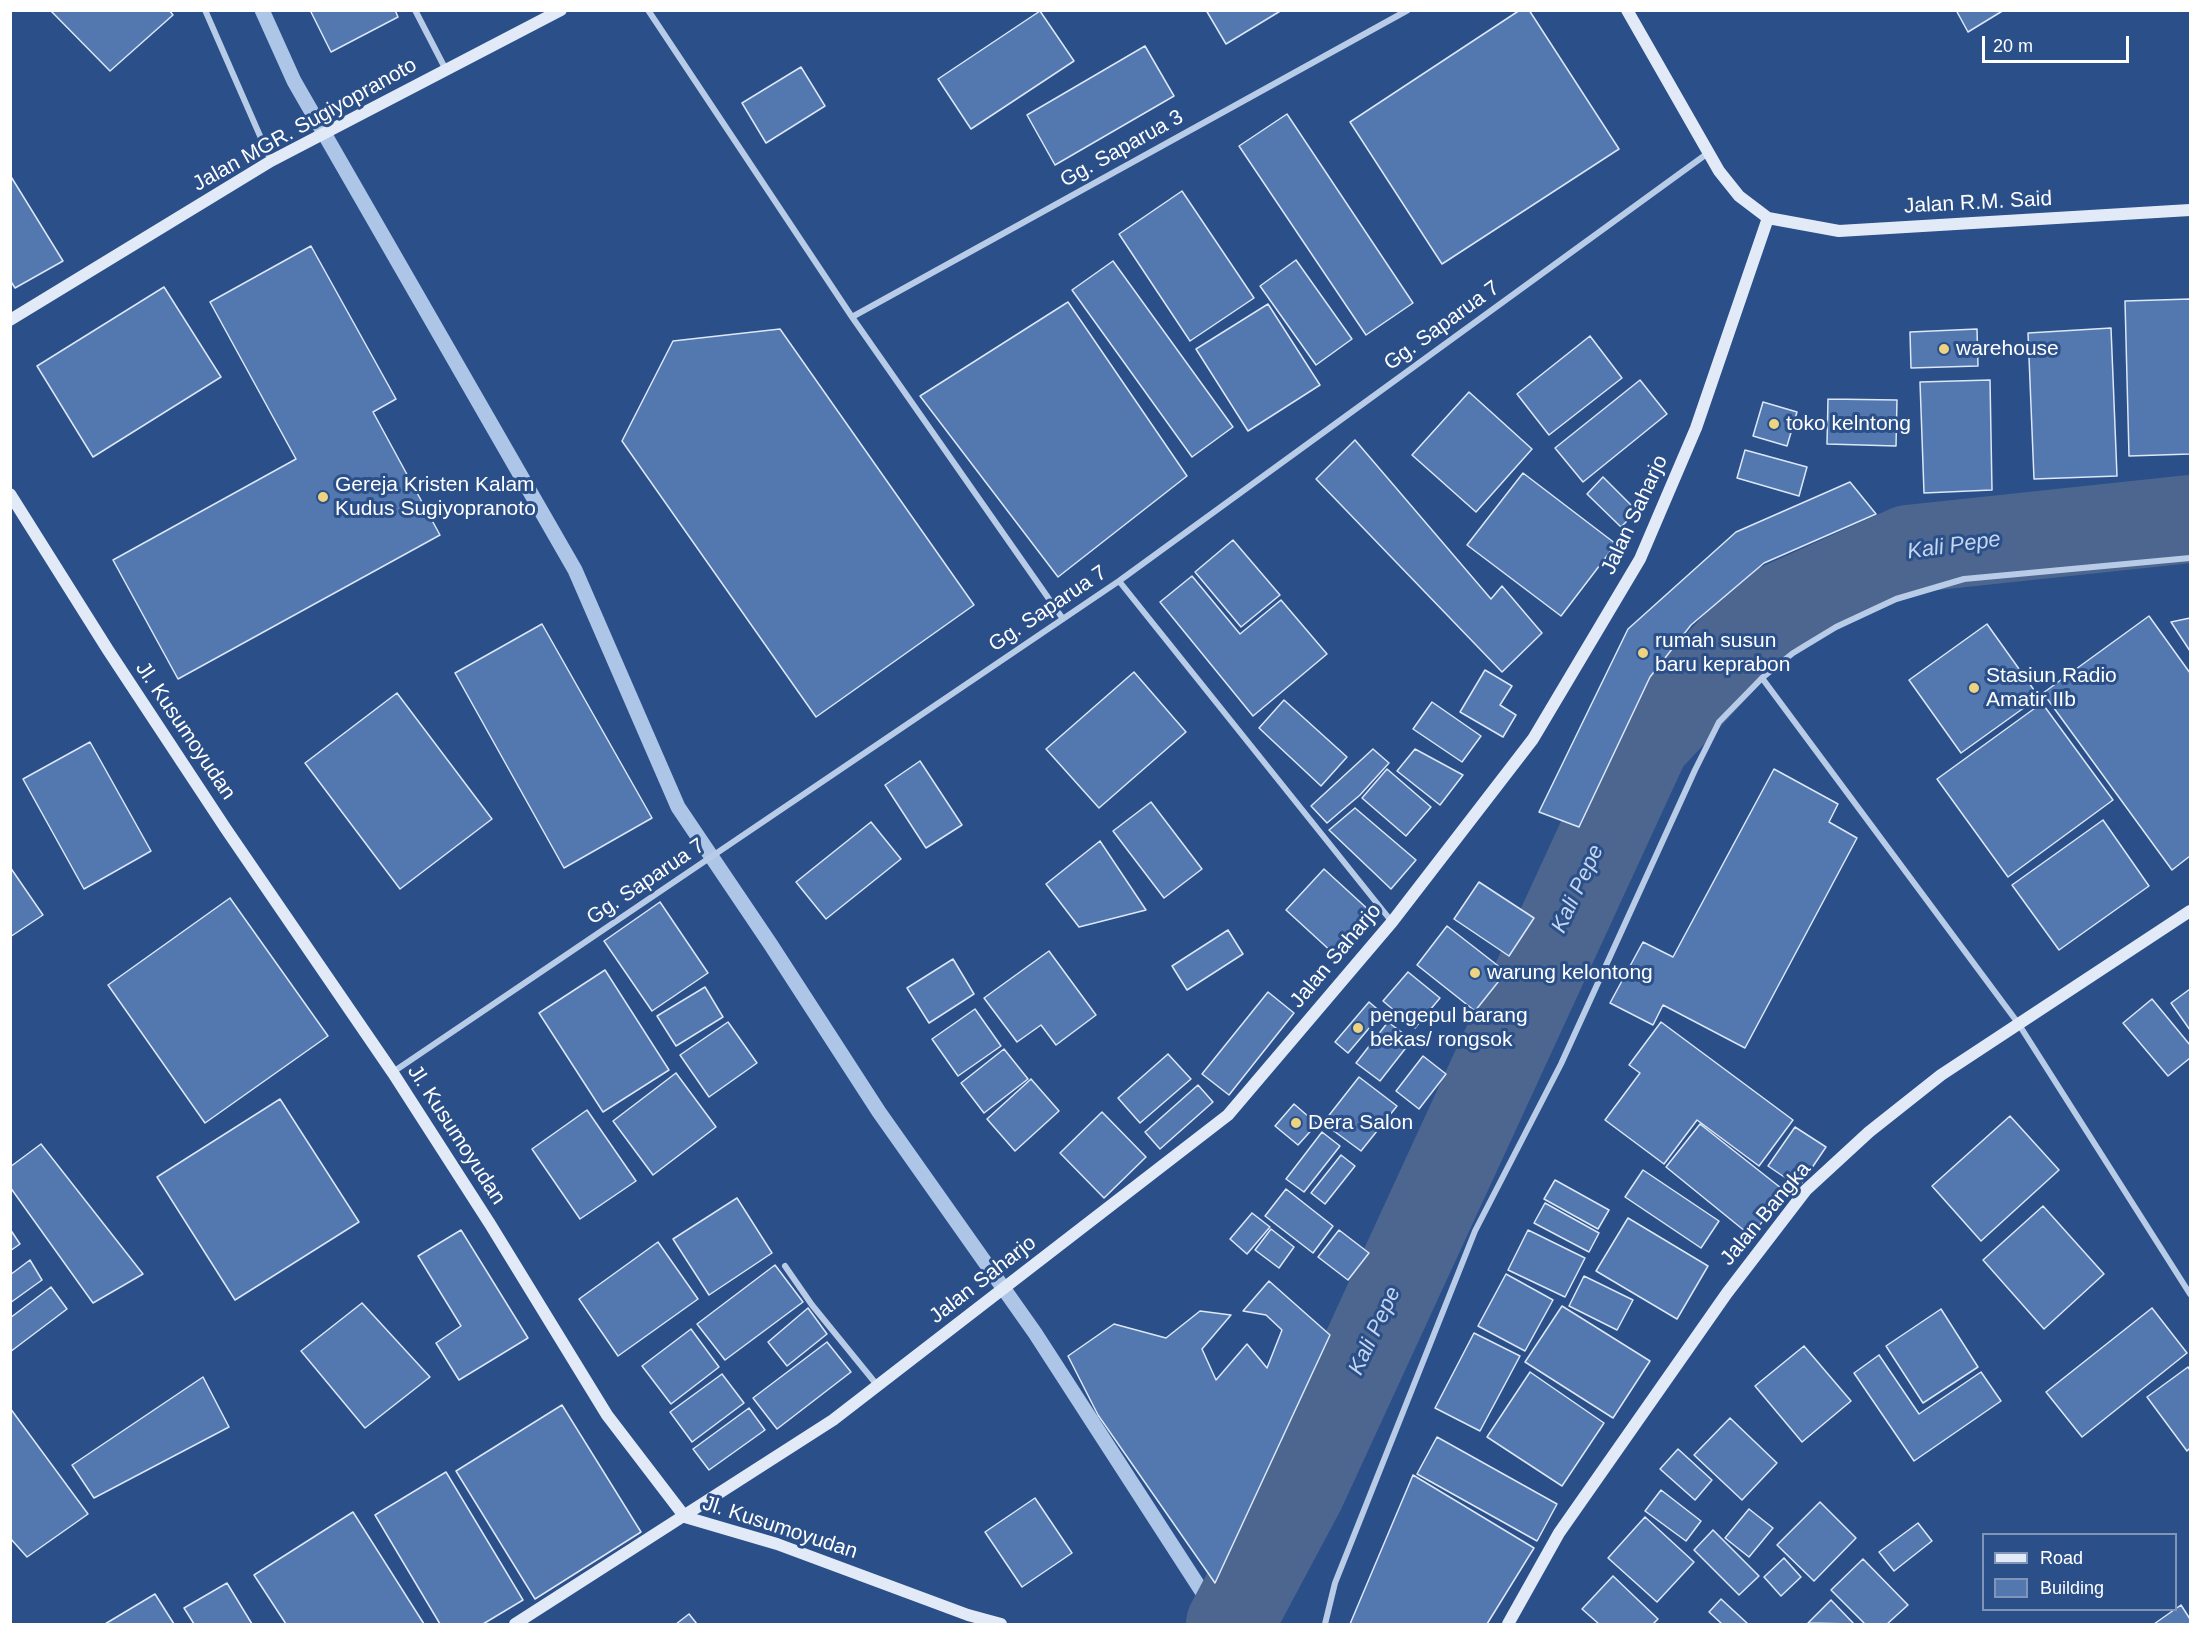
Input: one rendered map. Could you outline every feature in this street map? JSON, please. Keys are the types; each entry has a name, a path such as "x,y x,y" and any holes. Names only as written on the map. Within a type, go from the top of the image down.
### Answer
{"street":[{"path":"205,10 271,161"},
{"path":"415,10 446,71"},
{"name":"Jalan MGR. Sugiyopranoto","path":"10,320 271,161 561,10"},
{"path":"648,10 852,317 1063,619"},
{"name":"Gg. Saparua 3","path":"852,317 1408,10"},
{"path":"1627,10 1708,153 1739,196 1768,218"},
{"name":"Gg. Saparua 7","path":"393,1073 1119,581 1708,153"},
{"name":"Jalan R.M. Said","path":"1768,218 1839,231 2190,210"},
{"name":"Jalan Saharjo","path":"515,1624 833,1420 1228,1114 1392,922 1533,738 1640,559 1696,428 1768,218"},
{"name":"Jl. Kusumoyudan","path":"10,494 108,650 393,1073 490,1224 607,1414 685,1517 777,1544 968,1615 1000,1624"},
{"path":"1325,1624 1335,1583 1475,1231 1561,1064 1719,722 1762,678 1793,653 1836,627 1896,599 1964,579 2190,558"},
{"path":"1119,581 1392,922"},
{"path":"1762,678 2018,1023 2190,1294"},
{"name":"Jalan Bangka","path":"1508,1624 1559,1533 1727,1293 1806,1190 1869,1132 1923,1089 2018,1023 2190,911"},
{"path":"785,1266 812,1305 878,1386"}],"building":[{"path":"50,10 169,10 173,15 110,71"},
{"path":"310,10 395,10 398,17 331,52"},
{"path":"1206,10 1282,10 1226,44"},
{"path":"1520,10 1529,10 1619,149 1442,264 1350,122"},
{"path":"1956,10 2004,10 1968,32"},
{"path":"1040,11 1074,61 971,129 938,79"},
{"path":"1145,46 1174,96 1055,165 1027,115"},
{"path":"801,67 825,106 766,143 742,103"},
{"path":"1287,114 1413,303 1366,335 1239,146"},
{"path":"10,175 63,261 15,288 10,280"},
{"path":"1182,191 1254,298 1190,341 1119,234"},
{"name":"Gereja Kristen Kalam Kudus Sugiyopranoto","path":"311,246 396,399 373,412 440,535 178,679 113,560 296,459 210,302"},
{"path":"1296,260 1352,339 1316,365 1260,286"},
{"path":"1113,261 1233,427 1192,457 1072,290"},
{"path":"164,287 221,377 93,457 37,366"},
{"path":"2190,299 2190,454 2129,456 2125,301"},
{"path":"1068,302 1187,476 1058,577 920,396"},
{"path":"1268,304 1320,385 1248,431 1196,349"},
{"path":"2111,328 2117,476 2034,479 2028,333"},
{"path":"780,329 974,605 816,717 622,441 673,341"},
{"name":"warehouse","path":"1977,329 1978,366 1911,368 1910,332"},
{"path":"1590,336 1622,378 1549,435 1517,394"},
{"path":"1640,380 1667,414 1583,482 1555,448"},
{"path":"1990,380 1992,490 1924,493 1920,382"},
{"path":"1469,392 1532,449 1476,512 1412,455"},
{"path":"1828,399 1897,400 1896,446 1827,444"},
{"path":"1763,402 1797,412 1787,446 1753,436"},
{"path":"1355,440 1491,599 1502,586 1542,633 1502,672 1316,479"},
{"path":"1745,450 1807,467 1799,496 1737,478"},
{"path":"1523,473 1616,544 1561,616 1467,545"},
{"path":"1603,477 1637,511 1621,527 1587,494"},
{"name":"rumah susun baru keprabon","path":"1850,482 1876,514 1764,563 1691,625 1650,677 1579,827 1539,812 1628,629 1736,532"},
{"path":"1233,540 1280,595 1241,627 1195,572"},
{"path":"1192,576 1240,634 1281,600 1327,654 1253,716 1160,602"},
{"path":"2149,616 2190,673 2190,856 2172,870 2043,693"},
{"path":"2190,618 2190,651 2171,622"},
{"path":"542,624 652,818 564,868 455,673"},
{"name":"Stasiun Radio Amatir IIb","path":"1987,624 2039,697 1961,753 1909,680"},
{"path":"1485,670 1512,686 1500,705 1516,715 1503,737 1460,712"},
{"path":"1134,672 1186,732 1099,808 1046,749"},
{"path":"397,693 492,819 400,889 305,763"},
{"path":"1284,700 1347,757 1321,786 1259,728"},
{"path":"1432,702 1481,736 1462,762 1413,729"},
{"path":"2042,703 2113,800 2008,877 1937,779"},
{"path":"90,742 151,851 84,889 23,779"},
{"path":"1373,749 1389,763 1360,795 1327,823 1311,806"},
{"path":"1415,749 1463,775 1440,805 1397,771"},
{"path":"920,761 962,825 926,848 885,785"},
{"path":"1387,769 1431,807 1406,836 1362,798"},
{"path":"1774,769 1838,804 1829,822 1857,838 1745,1048 1663,1005 1653,1025 1610,1003 1643,942 1673,957"},
{"path":"1151,802 1202,869 1164,898 1113,831"},
{"path":"1355,808 1416,860 1391,889 1329,830"},
{"path":"2103,820 2149,886 2059,950 2012,885"},
{"path":"871,822 901,859 826,919 796,882"},
{"path":"1100,841 1146,910 1079,927 1046,884"},
{"path":"10,867 43,915 10,937"},
{"path":"1324,869 1372,913 1334,954 1286,910"},
{"path":"1479,882 1534,918 1509,956 1454,919"},
{"path":"230,898 328,1036 205,1123 108,985"},
{"path":"660,902 708,973 652,1011 604,941"},
{"path":"1447,926 1506,972 1475,1011 1417,965"},
{"path":"1228,930 1243,954 1187,990 1172,966"},
{"path":"1049,951 1096,1015 1056,1045 1041,1025 1017,1042 984,998"},
{"path":"953,959 974,994 929,1023 907,988"},
{"path":"605,970 669,1070 603,1112 539,1013"},
{"path":"1408,972 1440,998 1415,1028 1383,1001"},
{"path":"705,987 723,1017 676,1046 657,1016"},
{"path":"2190,989 2190,1030 2171,1003"},
{"path":"1268,992 1294,1013 1229,1095 1202,1074"},
{"path":"2152,999 2190,1045 2190,1058 2168,1076 2123,1023"},
{"name":"pengepul barang bekas/ rongsok","path":"1369,1002 1382,1013 1348,1053 1335,1042"},
{"path":"975,1009 1001,1046 958,1076 932,1039"},
{"path":"728,1022 757,1063 709,1097 680,1055"},
{"path":"1388,1022 1412,1040 1380,1081 1356,1063"},
{"path":"1661,1022 1793,1120 1759,1166 1697,1120 1664,1164 1605,1120 1640,1073 1629,1065"},
{"path":"1004,1049 1028,1079 984,1113 961,1083"},
{"path":"1168,1054 1191,1079 1140,1123 1118,1098"},
{"path":"1423,1056 1446,1074 1419,1109 1396,1091"},
{"path":"676,1073 716,1127 653,1175 613,1121"},
{"path":"1359,1077 1397,1106 1361,1151 1323,1123"},
{"path":"1031,1079 1059,1111 1015,1151 987,1119"},
{"path":"1198,1085 1213,1102 1160,1149 1145,1132"},
{"path":"280,1099 359,1222 235,1300 157,1177"},
{"path":"1294,1104 1317,1124 1298,1145 1275,1126"},
{"path":"587,1110 636,1181 580,1219 532,1149"},
{"path":"1102,1112 1146,1157 1104,1198 1060,1153"},
{"path":"2010,1116 2059,1170 1981,1241 1932,1186"},
{"path":"1700,1124 1786,1192 1751,1236 1666,1167"},
{"path":"1795,1127 1826,1147 1799,1187 1768,1166"},
{"path":"1322,1132 1340,1146 1304,1192 1286,1179"},
{"path":"41,1144 143,1274 93,1303 10,1187 10,1167"},
{"path":"1341,1155 1355,1166 1325,1204 1311,1193"},
{"path":"1643,1170 1719,1221 1701,1248 1625,1197"},
{"path":"1555,1180 1609,1210 1598,1229 1544,1199"},
{"path":"1286,1189 1333,1226 1313,1253 1265,1216"},
{"path":"737,1198 772,1253 709,1295 673,1239"},
{"path":"1545,1203 1599,1233 1589,1252 1534,1223"},
{"path":"2043,1206 2104,1274 2044,1329 1983,1260"},
{"path":"1252,1213 1270,1227 1247,1254 1230,1239"},
{"path":"1628,1218 1708,1266 1677,1319 1596,1271"},
{"path":"10,1229 20,1244 10,1251"},
{"path":"1271,1229 1294,1247 1279,1268 1255,1250"},
{"path":"461,1230 528,1338 459,1380 436,1343 461,1326 418,1256"},
{"path":"1339,1230 1369,1253 1348,1280 1318,1257"},
{"path":"1528,1230 1585,1258 1565,1297 1508,1270"},
{"path":"658,1242 698,1299 618,1356 579,1299"},
{"path":"30,1260 42,1280 10,1303 10,1275"},
{"path":"775,1265 803,1302 725,1360 697,1324"},
{"path":"1506,1274 1553,1300 1525,1351 1478,1326"},
{"path":"1584,1276 1633,1300 1617,1330 1569,1306"},
{"path":"1269,1281 1330,1335 1215,1583 1098,1415 1068,1356 1114,1324 1166,1338 1200,1311 1231,1315 1202,1349 1216,1380 1247,1344 1267,1368 1282,1330 1266,1315 1243,1311"},
{"path":"51,1287 67,1309 10,1352 10,1318"},
{"path":"362,1303 430,1377 365,1428 301,1351"},
{"path":"1562,1306 1650,1361 1613,1418 1525,1362"},
{"path":"808,1308 827,1334 787,1366 768,1342"},
{"path":"2152,1308 2187,1353 2082,1437 2046,1392"},
{"path":"1941,1309 1978,1367 1923,1403 1886,1346"},
{"path":"691,1329 719,1367 671,1404 642,1366"},
{"path":"1474,1333 1520,1356 1480,1431 1435,1408"},
{"path":"827,1342 851,1372 777,1429 753,1398"},
{"path":"1804,1346 1851,1401 1802,1442 1755,1386"},
{"path":"1879,1355 1919,1414 1981,1372 2001,1401 1914,1461 1854,1373"},
{"path":"2188,1367 2190,1370 2190,1448 2187,1451 2147,1397"},
{"path":"1530,1372 1604,1423 1562,1486 1487,1437"},
{"path":"722,1374 744,1403 692,1442 670,1412"},
{"path":"203,1377 229,1427 94,1498 72,1465"},
{"path":"562,1405 641,1532 535,1599 456,1471"},
{"path":"10,1408 88,1514 27,1557 10,1538"},
{"path":"749,1408 765,1430 709,1470 693,1449"},
{"path":"1730,1418 1777,1463 1742,1500 1694,1455"},
{"path":"1437,1437 1557,1504 1537,1541 1417,1474"},
{"path":"1678,1449 1712,1480 1695,1500 1660,1469"},
{"path":"446,1472 523,1600 483,1624 440,1624 375,1515"},
{"path":"1413,1475 1534,1548 1487,1624 1350,1624"},
{"path":"1661,1490 1701,1521 1686,1541 1645,1511"},
{"path":"1035,1498 1072,1553 1022,1587 985,1532"},
{"path":"1820,1502 1856,1538 1814,1581 1777,1545"},
{"path":"1749,1509 1773,1528 1749,1557 1725,1538"},
{"path":"353,1512 424,1624 286,1624 254,1575"},
{"path":"1645,1517 1694,1562 1657,1602 1608,1558"},
{"path":"1918,1523 1932,1541 1894,1571 1879,1552"},
{"path":"1713,1530 1759,1576 1739,1595 1694,1550"},
{"path":"1784,1558 1801,1577 1781,1596 1764,1577"},
{"path":"1863,1559 1908,1605 1887,1624 1865,1624 1831,1590"},
{"path":"1613,1576 1658,1619 1653,1624 1599,1624 1582,1609"},
{"path":"227,1583 252,1624 194,1624 184,1608"},
{"path":"155,1594 174,1624 105,1624"},
{"path":"1721,1599 1748,1624 1722,1624 1709,1612"},
{"path":"1831,1600 1854,1624 1808,1623"},
{"path":"2181,1605 2190,1619 2190,1624 2154,1624 2172,1611 2177,1611"},
{"path":"689,1614 697,1624 676,1624"}],"waterway":[{"path":"262,10 294,81 575,570 678,807 879,1112 1035,1333 1223,1624"},
{"name":"Kali Pepe","path":"1230,1624 1301,1491 1646,742 1766,613 1908,549 2190,519"}],"place":[{"name":"warehouse","path":"1944,349"},
{"name":"toko kelntong","path":"1774,424"},
{"name":"Gereja Kristen Kalam Kudus Sugiyopranoto","path":"323,497"},
{"name":"rumah susun baru keprabon","path":"1643,653"},
{"name":"Stasiun Radio Amatir IIb","path":"1974,688"},
{"name":"warung kelontong","path":"1475,973"},
{"name":"pengepul barang bekas/ rongsok","path":"1358,1028"},
{"name":"Dera Salon","path":"1296,1123"}]}
